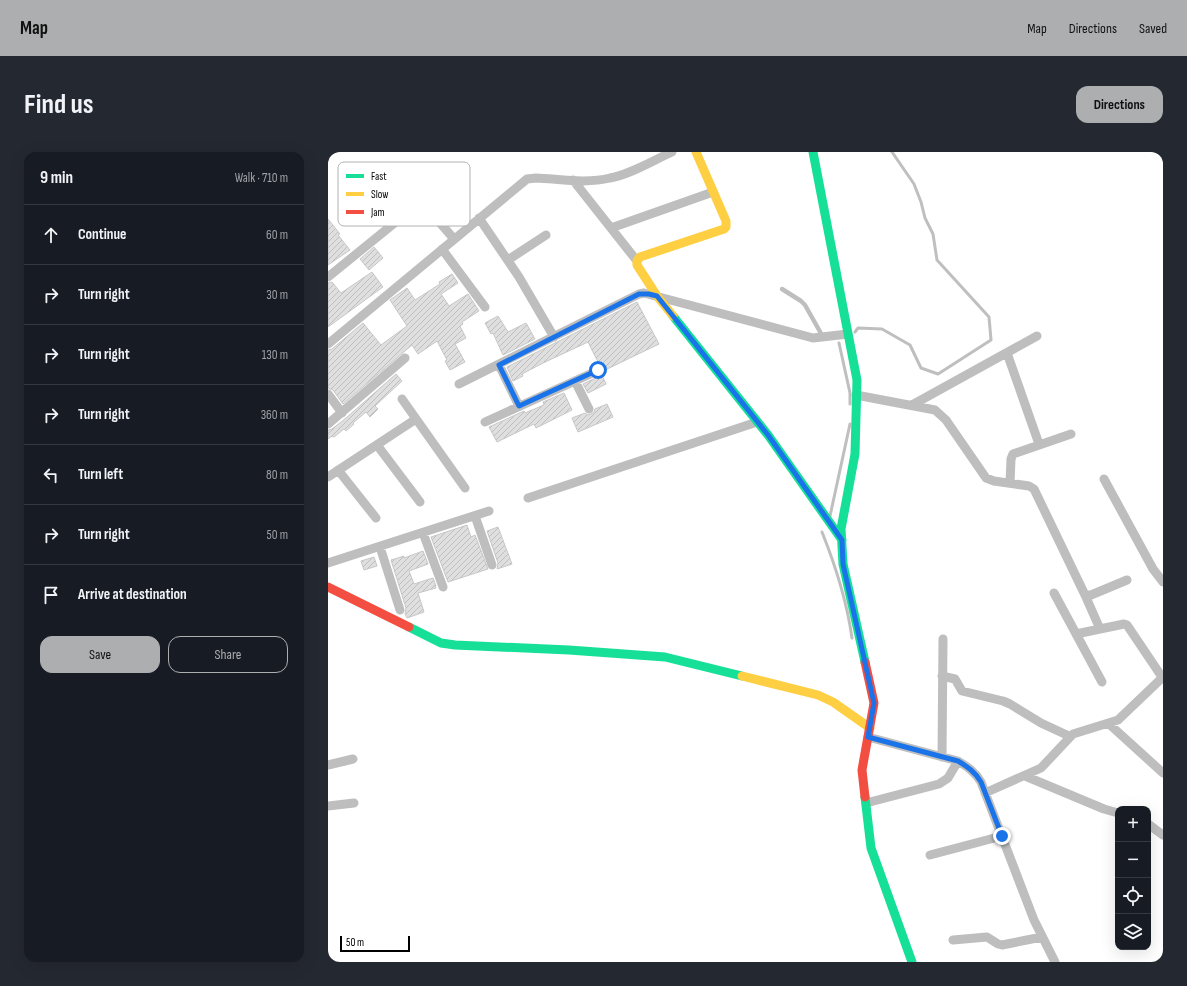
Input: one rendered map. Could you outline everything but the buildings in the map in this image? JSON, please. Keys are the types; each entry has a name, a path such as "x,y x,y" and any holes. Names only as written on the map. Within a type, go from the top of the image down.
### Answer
{"street":[{"path":"470,226 526,179 536,178 595,181 626,173 672,152"},
{"path":"637,261 640,256 724,229 726,227 726,221 696,152"},
{"path":"813,152 857,380 855,454 841,529 843,564 874,703 862,770 870,848 912,962"},
{"path":"573,180 637,261 637,265 657,296 773,442 842,540"},
{"path":"611,228 713,192"},
{"path":"479,218 508,260 554,337"},
{"path":"328,276 390,226"},
{"path":"443,226 454,239"},
{"path":"328,344 469,226"},
{"path":"508,260 546,235"},
{"path":"442,249 485,307"},
{"path":"459,384 639,294 657,296 813,338 848,334"},
{"path":"912,405 1037,336"},
{"path":"1007,353 1039,444"},
{"path":"328,424 405,358"},
{"path":"499,365 519,406"},
{"path":"485,422 598,370"},
{"path":"575,381 589,409"},
{"path":"328,394 342,413"},
{"path":"856,395 929,408 940,414 946,420 986,478 994,481 1030,486 1034,489 1100,629"},
{"path":"402,399 465,488"},
{"path":"328,477 416,419"},
{"path":"528,498 757,422"},
{"path":"1010,483 1011,460 1013,454 1071,434"},
{"path":"377,445 420,502"},
{"path":"338,470 376,518"},
{"path":"1104,479 1153,569 1163,582"},
{"path":"328,563 490,512"},
{"path":"475,516 492,565"},
{"path":"423,533 443,587"},
{"path":"380,547 400,610"},
{"path":"1085,595 1091,595 1127,580"},
{"path":"328,587 441,643 665,657 825,698 833,702 869,732 958,761 970,768 976,774 985,793 1034,920 1055,962"},
{"path":"1054,593 1102,682"},
{"path":"985,793 1043,766 1069,736 1122,717 1163,677 1128,626 1124,624 1076,634"},
{"path":"942,757 943,639"},
{"path":"942,676 955,679 962,691 1003,701 1041,723 1069,736"},
{"path":"1108,723 1163,773"},
{"path":"328,765 353,759"},
{"path":"866,803 944,782 958,761"},
{"path":"1024,776 1115,812"},
{"path":"328,806 354,803"},
{"path":"1151,826 1163,834"},
{"path":"930,855 1002,836"},
{"path":"953,940 988,937 998,944 1002,944 1042,936"}],"lane":[{"path":"782,289 801,301 823,338"}],"waterway":[{"path":"855,332 858,328 882,329 910,345 921,368 938,374 991,340 989,317 937,260 933,234 925,218 914,184 892,152"},
{"path":"839,343 850,393 850,404"},
{"path":"830,516 850,424"},
{"path":"822,532 840,585 852,638"}],"traffic: fast":[{"path":"813,152 857,380 855,454 841,529 843,564 865,662"},
{"path":"673,316 768,435 842,540"},
{"path":"409,627 441,643 665,657 742,676"},
{"path":"865,797 871,848 912,962"}],"traffic: slow":[{"path":"673,316 657,296 637,265 637,261 640,257 724,229 726,227 726,221 696,152"},
{"path":"742,676 818,695 833,702 870,728"}],"traffic: jam":[{"path":"328,587 409,627"},
{"path":"865,662 874,703 862,770 865,797"}],"route":[{"path":"598,370 519,406 499,365 639,294 644,293 657,296 768,435 842,540 843,564 874,703 868,737 958,761 970,768 981,782 1002,836"}]}
